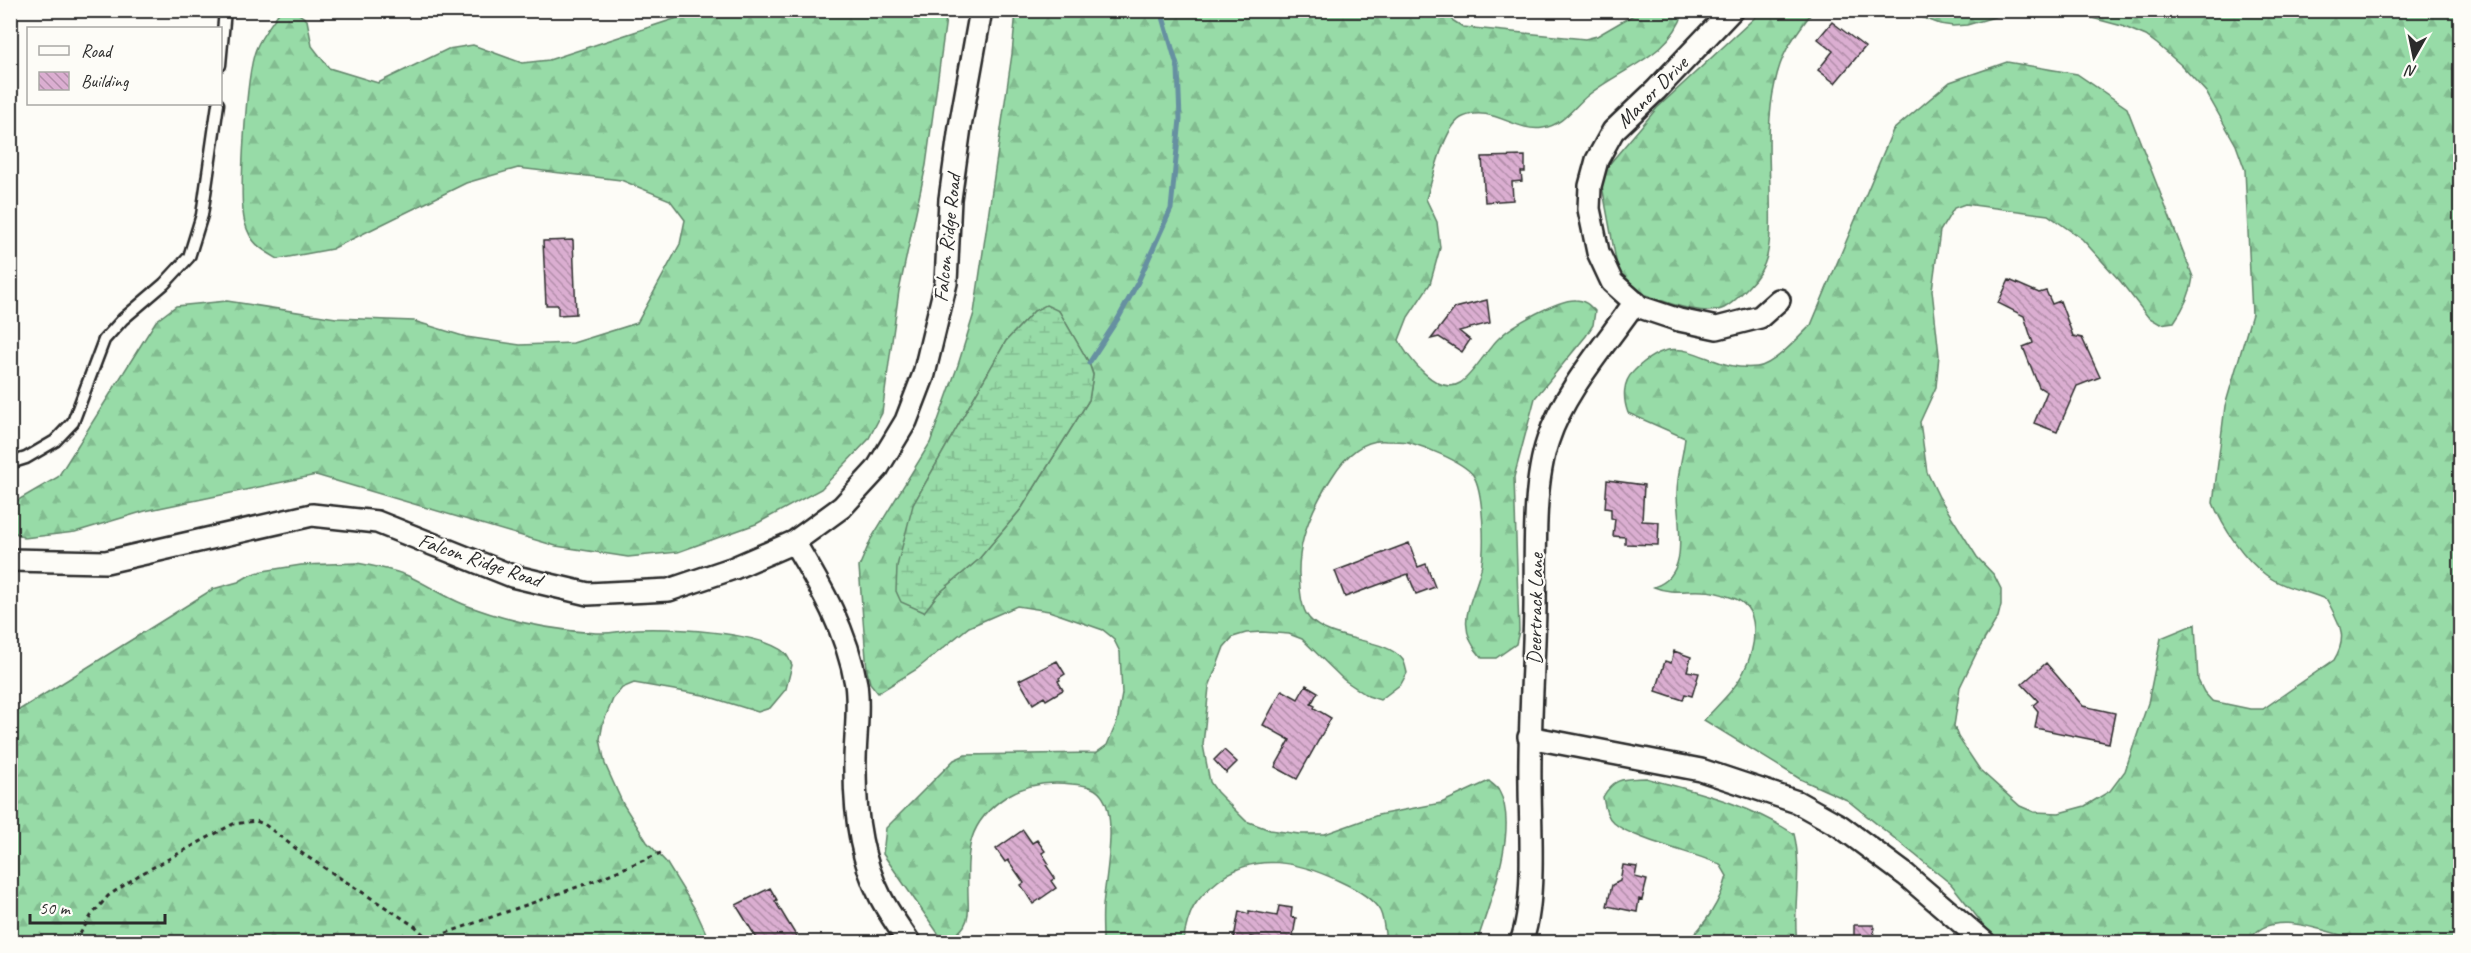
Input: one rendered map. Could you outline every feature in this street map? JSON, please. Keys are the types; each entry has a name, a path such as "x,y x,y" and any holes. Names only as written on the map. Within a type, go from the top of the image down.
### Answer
{"street":[{"name":"Falcon Ridge Road","path":"10,560 106,562 312,515 377,522 512,576 588,594 669,590 734,567 794,542 842,507 877,469 906,421 924,374 946,283 950,199 981,10"},
{"name":"Manor Drive","path":"1732,10 1613,131 1597,160 1590,186 1589,209 1598,252 1612,282 1640,307 1679,320 1717,328 1760,317 1779,300"},
{"name":"Deertrack Lane","path":"1521,942 1525,934 1530,881 1529,736 1533,695 1536,540 1541,467 1548,439 1564,403 1635,302"},
{"path":"794,542 824,592 840,625 848,650 856,686 857,812 866,855 879,895 909,942"},
{"path":"1529,736 1701,770 1797,802 1840,826 1896,868 1984,942"}],"lane":[{"path":"222,43 225,10"},
{"path":"10,463 26,458 55,441 73,422 104,340 123,319 164,284 189,257 202,215 218,105"}],"path":[{"path":"75,942 91,916 108,896 139,875 233,824 256,821 264,824 303,854 416,927 430,941 586,884 663,852"}],"green space":[{"path":"280,11 295,11 307,20 312,46 329,68 378,83 448,49 473,45 522,63 549,60 677,18 683,11 947,11 926,165 899,291 882,413 868,440 821,489 756,524 678,552 628,557 556,546 316,475 145,511 75,532 24,538 11,530 13,503 58,477 156,321 176,306 227,301 336,318 414,321 466,337 520,345 573,343 637,323 680,244 685,220 670,200 621,180 518,168 466,183 332,249 278,259 262,249 250,236 245,223 242,189 246,109 252,63 261,39"},
{"path":"1016,11 1450,11 1452,20 1463,27 1585,39 1597,36 1640,11 1684,11 1668,40 1656,51 1600,86 1567,115 1550,126 1523,127 1484,114 1473,114 1456,122 1445,141 1426,199 1437,222 1440,248 1430,284 1408,317 1399,340 1416,365 1433,380 1442,385 1451,386 1465,380 1499,338 1524,320 1547,308 1579,300 1595,311 1593,325 1586,336 1535,398 1514,477 1519,631 1516,644 1496,658 1482,658 1468,635 1467,614 1481,569 1483,549 1483,521 1477,483 1473,475 1452,460 1415,444 1403,441 1377,441 1361,447 1348,457 1319,499 1308,523 1301,548 1300,591 1306,613 1318,626 1343,636 1384,647 1403,660 1407,673 1401,684 1380,700 1368,696 1344,680 1302,639 1289,634 1262,632 1233,637 1224,647 1209,687 1203,745 1210,782 1246,821 1270,830 1299,834 1325,834 1378,815 1441,803 1489,781 1496,787 1505,807 1504,845 1495,887 1477,942 1386,942 1383,922 1377,906 1350,886 1324,874 1293,865 1262,863 1232,872 1210,888 1193,907 1183,942 1103,942 1103,910 1110,848 1109,817 1101,795 1092,788 1080,785 1047,783 1030,786 1007,796 983,817 976,827 969,851 967,919 962,928 948,942 944,942 883,854 886,828 954,760 965,755 1096,753 1107,745 1117,722 1122,694 1120,652 1113,638 1103,630 1049,611 1017,606 969,627 917,669 878,693 870,683 867,671 859,567 871,539 930,443 974,313 1012,54","holes":["1034,311 1059,311 1093,374 1089,400 1021,509 978,560 938,594 924,611 913,505 1006,341"]},
{"path":"1762,11 1813,11 1785,53 1772,96 1769,135 1770,231 1766,260 1760,273 1751,284 1724,308 1714,311 1701,310 1672,304 1620,282 1600,175 1657,108"},
{"path":"1905,11 2460,11 2460,942 2402,944 2368,942 2287,923 2259,930 2249,942 1997,942 1951,884 1847,800 1800,779 1704,720 1731,691 1744,671 1754,639 1752,618 1741,601 1724,595 1706,591 1678,591 1654,587 1666,581 1674,572 1678,560 1680,533 1677,486 1685,438 1628,413 1625,402 1627,380 1651,357 1666,351 1680,350 1739,367 1757,367 1771,361 1786,350 1811,325 1893,130 1950,82 2007,62 2077,74 2127,108 2193,277 2186,301 2174,322 2160,324 2148,317 2121,282 2082,239 2048,215 1965,204 1954,208 1940,231 1932,290 1939,355 1936,387 1920,422 1927,472 1939,497 1977,557 1994,575 2001,589 1998,617 1960,687 1954,726 1958,737 1980,770 2020,806 2034,812 2059,813 2085,806 2110,791 2125,771 2148,703 2161,638 2195,624 2198,680 2204,692 2212,701 2250,709 2263,709 2334,660 2341,644 2341,630 2327,600 2280,583 2266,575 2250,561 2235,542 2222,523 2213,503 2225,406 2252,314 2245,170 2236,145 2206,92 2157,44 2146,36 2122,26 2092,18 2034,12 2008,13 1967,25 1953,26 1940,24"},
{"path":"1046,305 1059,311 1089,363 1093,375 1089,400 1021,509 978,560 938,594 924,612 901,602 896,591 897,566 913,505 1006,341 1034,311"},
{"path":"357,563 406,575 463,604 528,624 596,633 637,629 714,632 756,640 785,653 792,665 786,689 770,708 758,712 703,695 634,683 622,688 613,699 603,723 600,739 605,764 623,804 647,842 666,862 695,909 710,942 11,942 11,715 213,589 238,582 263,571 301,565"},
{"path":"1646,778 1704,794 1759,814 1794,834 1798,861 1797,942 1686,942 1711,912 1721,894 1727,876 1720,864 1634,835 1611,820 1603,797 1607,790 1620,780"}],"building":[{"path":"1832,22 1865,47 1835,83 1818,70 1833,51 1818,39"},
{"path":"1525,156 1525,172 1521,172 1522,181 1512,182 1513,200 1485,202 1482,157"},
{"path":"573,240 576,314 558,315 558,305 546,305 543,241"},
{"path":"2009,280 2039,293 2046,291 2052,304 2060,301 2073,336 2082,338 2100,377 2077,386 2057,432 2034,423 2047,392 2039,387 2023,347 2033,343 2024,316 1998,303"},
{"path":"1487,300 1490,323 1459,331 1470,340 1462,352 1439,337 1431,339 1455,308"},
{"path":"1607,480 1644,485 1642,521 1659,522 1658,545 1625,544 1625,537 1613,536 1615,519 1611,518 1611,509 1605,508"},
{"path":"1409,543 1418,567 1426,564 1435,587 1416,594 1408,574 1345,597 1335,571"},
{"path":"1674,651 1691,657 1687,671 1699,673 1692,696 1685,694 1683,700 1656,691 1665,661 1671,663"},
{"path":"1057,661 1065,674 1058,681 1063,690 1046,700 1044,697 1033,704 1019,680"},
{"path":"2046,663 2083,706 2115,713 2109,743 2035,728 2038,711 2033,705 2038,701 2022,684"},
{"path":"1306,685 1318,692 1311,704 1315,706 1314,708 1331,718 1297,779 1275,767 1290,740 1263,725 1282,690 1298,699"},
{"path":"1224,750 1237,762 1226,773 1214,760"},
{"path":"1023,830 1032,843 1037,840 1045,851 1042,853 1049,864 1046,865 1055,878 1051,881 1056,888 1033,904 1021,885 1024,883 1008,860 1005,862 996,849"},
{"path":"1623,865 1637,867 1635,877 1647,880 1642,900 1639,899 1637,912 1607,906 1612,885 1620,881"},
{"path":"770,888 777,900 775,901 800,942 759,942 736,905"},
{"path":"1279,906 1292,908 1291,917 1296,918 1292,942 1250,937 1250,941 1234,938 1239,911 1277,916"},
{"path":"1854,925 1874,925 1873,942 1854,942"}],"waterway":[{"path":"1089,363 1119,317 1138,282 1171,209 1180,119 1178,69 1161,10"}]}
